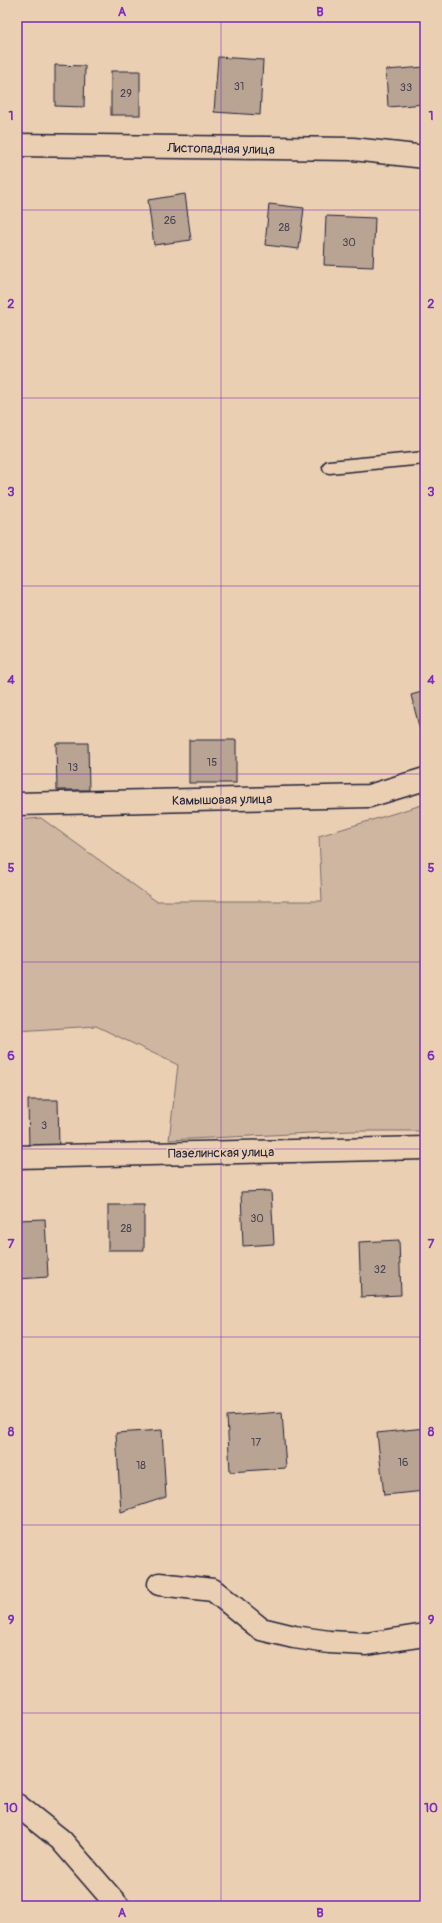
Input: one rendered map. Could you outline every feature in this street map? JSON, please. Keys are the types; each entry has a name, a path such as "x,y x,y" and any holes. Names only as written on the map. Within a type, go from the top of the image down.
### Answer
{"street":[{"name":"Листопадная улица","path":"17,145 353,150 425,156"},
{"name":"Камышовая улица","path":"17,804 369,796 425,779"},
{"name":"Пазелинская улица","path":"17,1157 425,1148"},
{"path":"159,1584 213,1590 260,1629 294,1637 367,1644 425,1635"},
{"path":"17,1805 61,1840 118,1906"}],"lane":[{"path":"329,467 425,458"}],"shaded area":[{"path":"425,804 425,1131 352,1131 169,1140 178,1065 96,1026 17,1031 17,820 41,818 156,901 322,901 319,836"}],"building":[{"path":"218,57 263,60 260,115 214,112"},
{"path":"55,65 85,66 84,107 55,106"},
{"path":"425,67 425,104 388,107 386,70"},
{"path":"111,71 140,71 140,115 111,115"},
{"path":"185,194 191,240 154,245 148,200"},
{"path":"269,204 304,208 299,249 265,245"},
{"path":"326,216 375,218 373,267 324,265"},
{"path":"425,691 425,737 422,738 411,695"},
{"path":"189,740 236,740 236,783 189,783"},
{"path":"56,743 88,743 89,790 57,790"},
{"path":"28,1100 58,1100 59,1149 29,1150"},
{"path":"271,1191 274,1244 243,1246 241,1192"},
{"path":"108,1205 144,1205 144,1250 108,1250"},
{"path":"45,1219 48,1277 18,1279 17,1220"},
{"path":"399,1240 401,1295 361,1297 359,1242"},
{"path":"282,1412 286,1468 230,1472 227,1416"},
{"path":"425,1428 425,1491 384,1495 377,1433"},
{"path":"162,1430 166,1497 121,1512 116,1433"}]}
